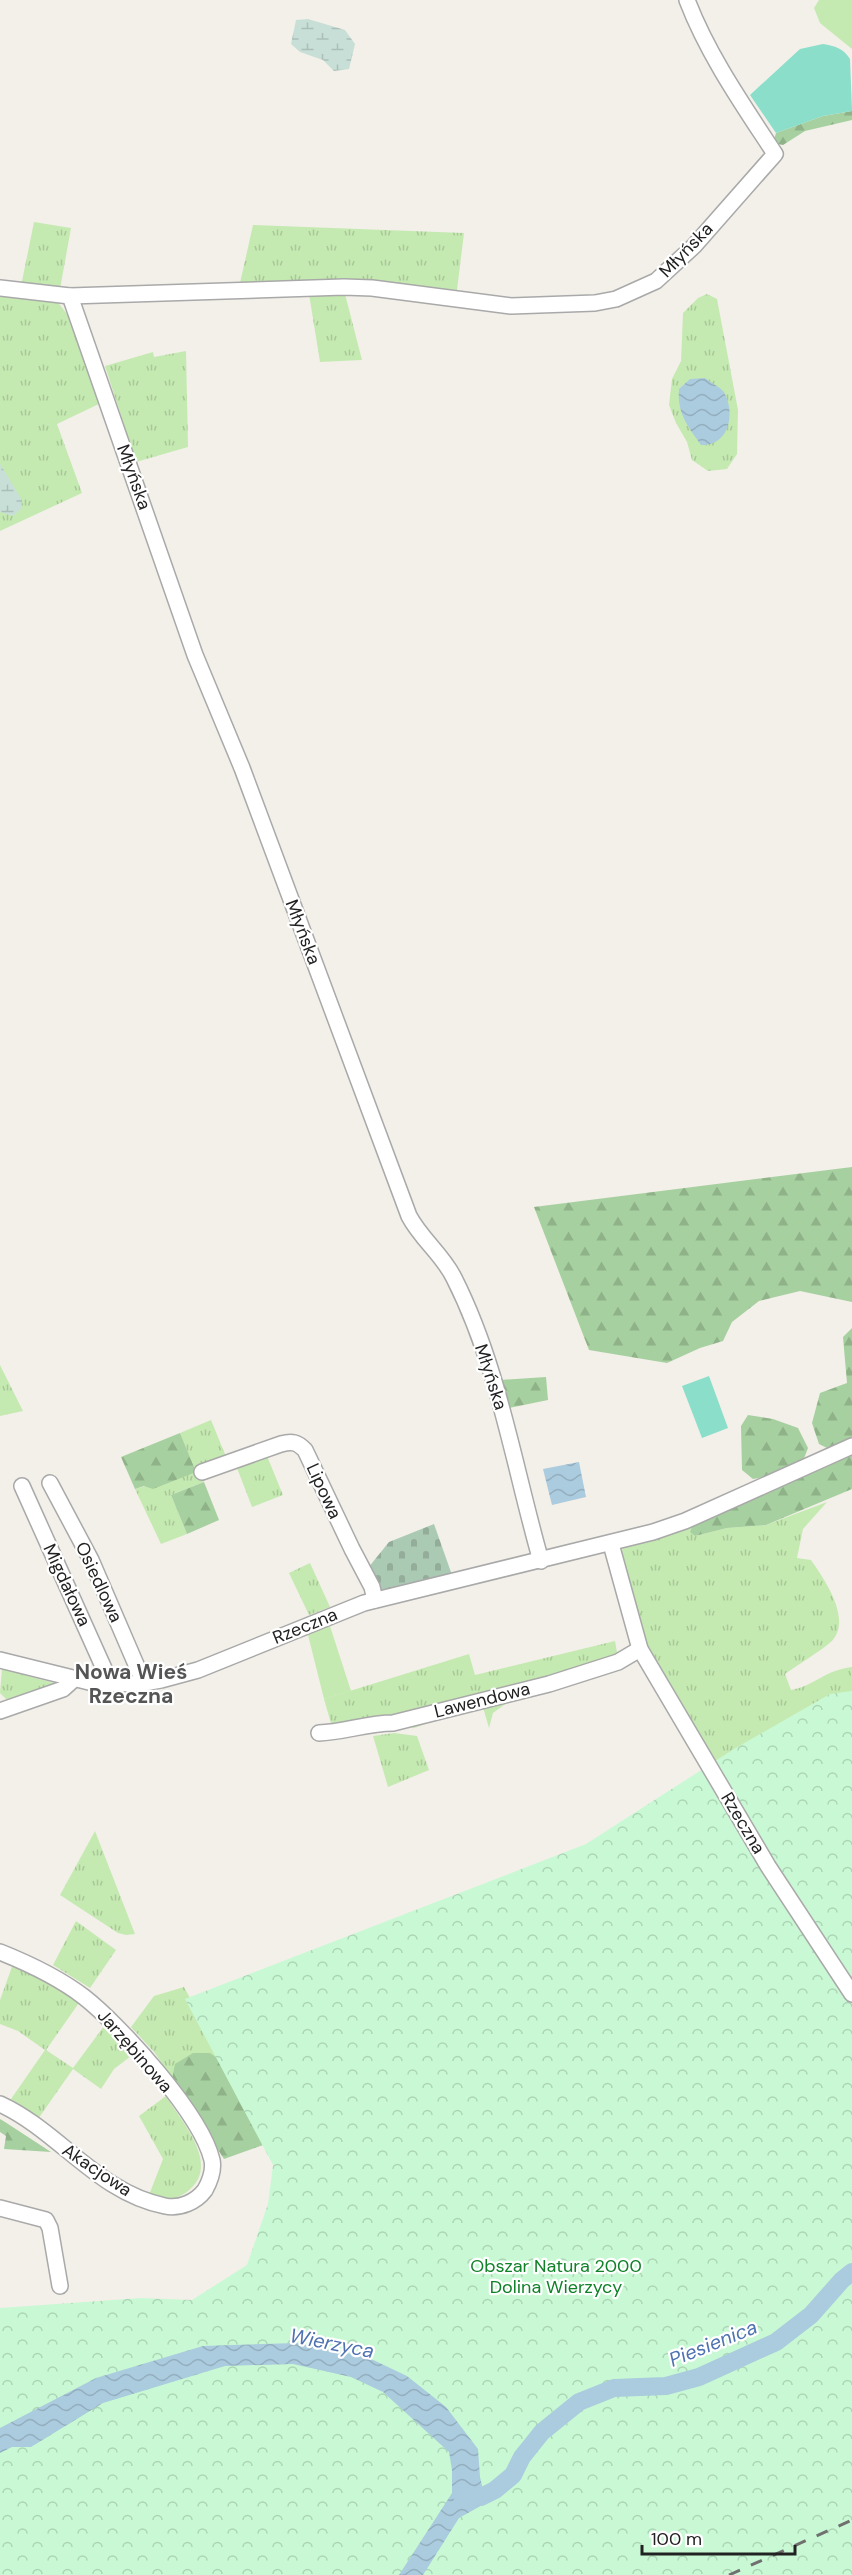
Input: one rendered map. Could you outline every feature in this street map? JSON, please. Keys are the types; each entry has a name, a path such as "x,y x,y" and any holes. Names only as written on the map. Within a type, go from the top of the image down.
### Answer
{"street":[{"name":"Młyńska","path":"0,288 70,296 344,287 372,288 511,306 595,303 616,299 656,281 694,246 775,154 721,69 687,0"},
{"name":"Młyńska","path":"70,296 195,655 242,768 409,1216 453,1275 465,1302 490,1371 514,1450 541,1561"},
{"name":"Lipowa","path":"202,1472 281,1443 300,1444 372,1587 375,1600"},
{"name":"Rzeczna","path":"0,1660 72,1680 105,1684 144,1683 198,1670 338,1612 375,1600 612,1544 686,1521 852,1446"},
{"name":"Osiedlowa","path":"50,1483 91,1560 144,1683"},
{"name":"Migdałowa","path":"22,1486 106,1673 105,1684"},
{"name":"Rzeczna","path":"612,1544 640,1649 768,1866 852,1994"},
{"name":"Lawendowa","path":"319,1733 337,1733 381,1723 393,1724 549,1684 618,1662 640,1649"},
{"path":"0,1711 63,1689 72,1680"},
{"name":"Jarzębinowa","path":"0,1952 48,1973 82,1995 113,2022 144,2055 186,2110 208,2148 212,2161 212,2173 202,2194"},
{"name":"Akacjowa","path":"0,2104 16,2112 97,2174 141,2199 166,2206 175,2206 194,2201 202,2194"},
{"path":"0,2208 46,2220 50,2228 60,2286"}],"green space":[{"path":"819,0 852,0 852,49 820,23 814,8"},
{"path":"308,19 345,30 355,44 349,69 334,71 323,60 300,52 291,44 296,20"},
{"path":"823,44 838,48 850,59 852,111 823,116 776,133 750,95 800,49"},
{"path":"852,111 852,120 805,131 783,145 773,143 776,133 823,116"},
{"path":"34,222 71,228 60,289 21,286"},
{"path":"253,225 464,233 457,290 341,279 240,283"},
{"path":"0,293 57,301 70,318 101,403 57,424 82,493 0,531"},
{"path":"309,294 345,294 362,360 320,362"},
{"path":"707,294 717,299 738,410 737,454 727,469 708,471 692,460 687,442 669,405 672,379 681,361 683,313 698,298"},
{"path":"186,351 188,447 136,462 105,366 153,352 154,357"},
{"path":"0,464 22,500 21,509 13,516 0,512"},
{"path":"852,1167 852,1302 800,1291 759,1301 732,1322 723,1341 700,1348 667,1363 589,1350 534,1207"},
{"path":"852,1328 852,1445 829,1449 819,1444 812,1423 820,1393 847,1383 843,1337"},
{"path":"0,1365 23,1411 0,1416"},
{"path":"709,1376 728,1428 702,1438 682,1386"},
{"path":"546,1377 548,1400 509,1408 500,1380"},
{"path":"748,1415 773,1419 798,1428 808,1448 803,1461 774,1475 753,1479 742,1470 741,1426"},
{"path":"211,1420 227,1459 196,1472 204,1482 171,1495 187,1534 161,1544 135,1489 195,1472 180,1433"},
{"path":"180,1433 196,1472 153,1489 144,1486 135,1489 121,1457"},
{"path":"852,1451 852,1489 766,1525 727,1528 695,1536 690,1532 693,1525 786,1485"},
{"path":"267,1456 283,1495 252,1507 237,1468"},
{"path":"204,1482 219,1520 187,1534 171,1495"},
{"path":"827,1502 803,1529 797,1558 811,1560 829,1589 838,1611 837,1632 832,1641 785,1674 791,1690 834,1671 852,1667 852,1992 645,1651 620,1556 623,1548 693,1525 695,1536 727,1528 766,1525"},
{"path":"434,1524 452,1575 381,1591 368,1568 389,1542"},
{"path":"310,1563 330,1607 309,1615 289,1573"},
{"path":"329,1623 351,1691 324,1699 308,1635"},
{"path":"615,1641 617,1652 611,1660 508,1702 493,1713 489,1728 482,1704 414,1728 391,1721 332,1727 324,1699 469,1654 475,1675"},
{"path":"2,1669 54,1683 54,1690 8,1701 0,1693"},
{"name":"Obszar Natura 2000 Dolina Wierzycy","path":"852,1691 852,2575 0,2575 0,2308 141,2298 192,2300 247,2265 268,2204 273,2165 185,1999 586,1844 734,1749 830,1694"},
{"path":"394,1733 417,1736 429,1770 388,1787 373,1736"},
{"path":"95,1831 135,1934 118,1933 60,1895"},
{"path":"76,1921 116,1950 90,1988 53,1965"},
{"path":"13,1964 47,1979 81,2000 46,2050 73,2068 107,2022 135,2053 114,2069 101,2089 73,2069 38,2119 11,2099 45,2050 18,2031 0,2024 0,2000"},
{"path":"184,1987 227,2065 172,2079 155,2053 131,2027 154,1996"},
{"path":"193,2053 210,2053 227,2065 269,2143 224,2159 172,2079 175,2064"},
{"path":"166,2096 189,2130 200,2156 201,2169 197,2180 188,2191 179,2197 169,2199 149,2195 163,2159 139,2116"},
{"path":"0,2119 51,2152 4,2149 6,2136 0,2132"}],"water":[{"path":"705,378 724,392 728,401 729,419 728,427 718,440 711,444 701,445 681,412 679,389 690,379"},
{"path":"579,1462 586,1497 552,1505 543,1469"},
{"path":"297,2343 367,2357 407,2376 446,2407 478,2449 480,2477 486,2503 459,2518 423,2575 399,2575 452,2493 449,2452 383,2392 351,2377 293,2364 225,2366 103,2403 31,2447 12,2447 0,2453 0,2428 96,2378 203,2346"}],"waterway":[{"name":"Piesienica","path":"462,2496 481,2497 495,2490 513,2475 522,2457 542,2432 579,2402 614,2388 666,2386 699,2377 776,2342 811,2315 852,2272"}],"railway":[{"path":"729,2575 852,2520"}],"district":[{"name":"Nowa Wieś Rzeczna","path":"131,1684"}],"water label":[{"name":"Wierzyca","path":"332,2343"}]}
